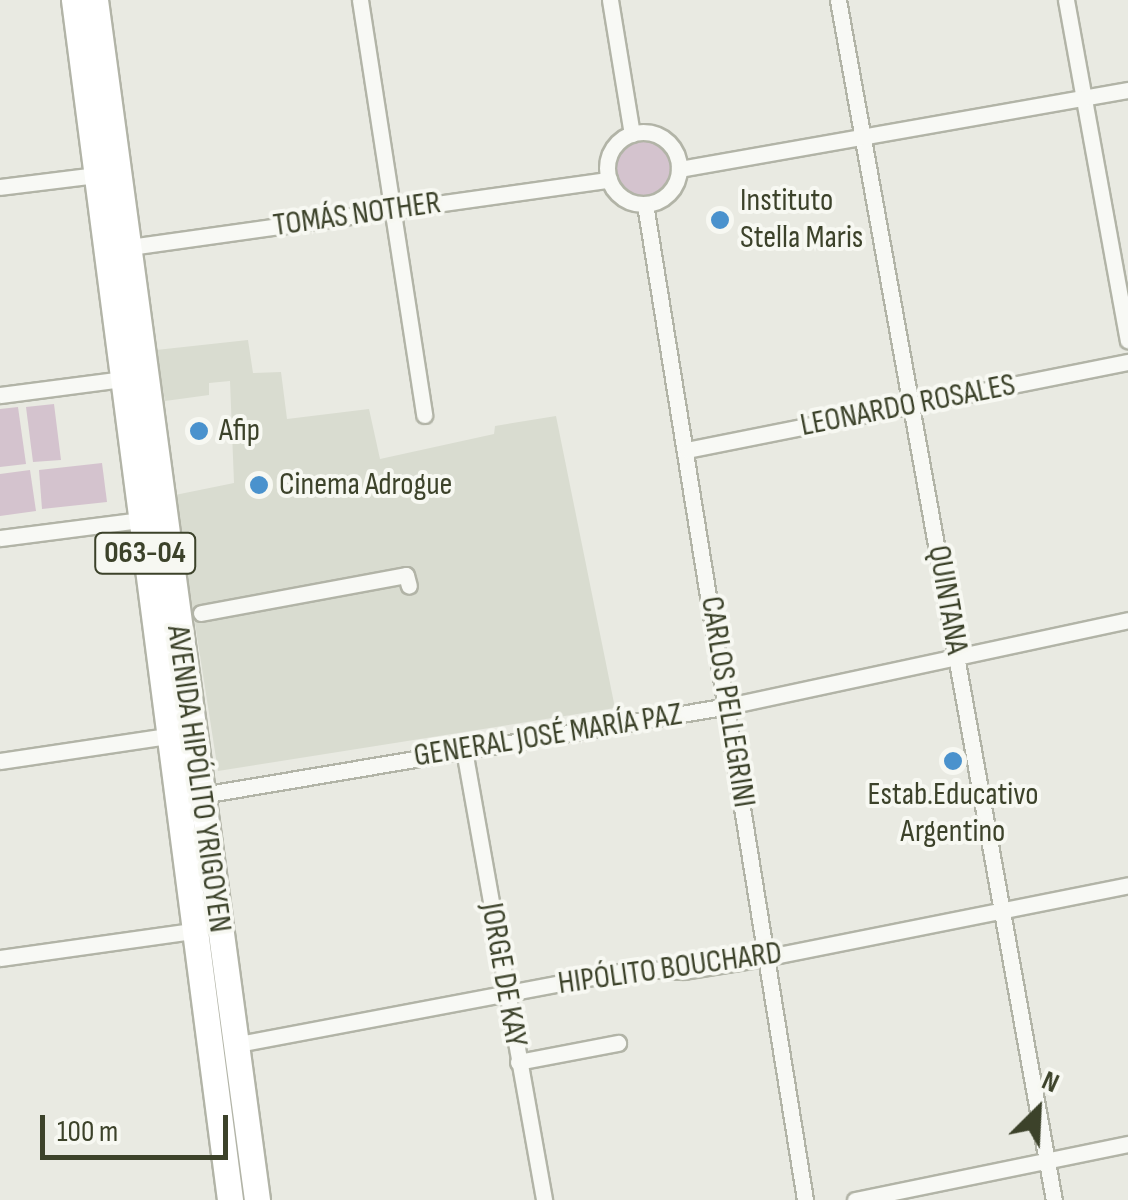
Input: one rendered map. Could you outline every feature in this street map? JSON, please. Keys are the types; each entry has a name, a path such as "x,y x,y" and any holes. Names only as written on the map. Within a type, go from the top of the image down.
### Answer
{"main road":[{"name":"AVENIDA HIPÓLITO YRIGOYEN","path":"74,0 108,174"},
{"name":"AVENIDA HIPÓLITO YRIGOYEN","path":"96,0 116,250 223,1048 230,1200"},
{"name":"AVENIDA HIPÓLITO YRIGOYEN","path":"116,250 124,379 140,520 182,734 202,796 208,930"},
{"name":"AVENIDA HIPÓLITO YRIGOYEN","path":"223,1048 257,1200"}],"street":[{"path":"360,0 424,415"},
{"path":"610,0 632,134"},
{"name":"QUINTANA","path":"838,0 1054,1200"},
{"path":"1066,0 1128,340"},
{"path":"679,169 1128,90"},
{"path":"632,134 661,136 674,150 679,169 672,190 645,204 622,198 609,180 614,147 632,134"},
{"path":"0,187 108,174"},
{"name":"TOMÁS NOTHER","path":"116,250 609,180"},
{"name":"CARLOS PELLEGRINI","path":"645,204 805,1200"},
{"name":"LEONARDO ROSALES","path":"687,450 1128,362"},
{"path":"0,395 124,379"},
{"path":"0,538 140,520"},
{"path":"201,614 406,576 409,586"},
{"name":"GENERAL JOSÉ MARÍA PAZ","path":"202,796 728,706 1128,620"},
{"path":"0,761 182,734"},
{"name":"JORGE DE KAY","path":"464,750 544,1200"},
{"name":"HIPÓLITO BOUCHARD","path":"223,1048 636,970 684,971 764,958 1128,884"},
{"path":"0,958 208,930"},
{"path":"518,1062 618,1043"},
{"path":"855,1200 1128,1144"}],"shaded area":[{"path":"644,137 665,146 674,167 665,188 644,197 623,188 614,167 623,146"},
{"path":"248,340 253,373 281,372 287,419 369,409 380,459 494,434 495,426 556,416 615,708 218,771 175,495 234,483 230,381 209,383 209,395 165,401 156,350"},
{"path":"54,404 61,460 33,462 26,407"},
{"path":"18,407 26,464 0,467 0,409"},
{"path":"102,463 107,502 42,509 39,470"},
{"path":"30,470 36,511 0,516 0,474"}],"place":[{"name":"Instituto Stella Maris","path":"720,220"},
{"name":"Afip","path":"199,431"},
{"name":"Cinema Adrogue","path":"259,485"},
{"name":"Estab.Educativo Argentino","path":"953,761"}]}
